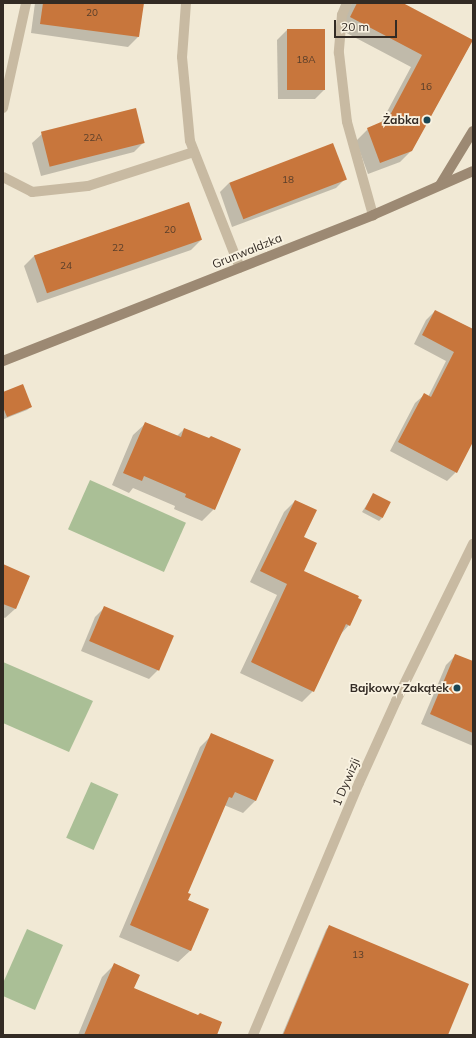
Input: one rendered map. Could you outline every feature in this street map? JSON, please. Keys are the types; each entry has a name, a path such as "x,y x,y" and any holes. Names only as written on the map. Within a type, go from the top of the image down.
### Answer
{"street":[{"path":"3,108 26,3"},
{"path":"186,3 182,57 190,141 240,268"},
{"path":"348,3 342,15 339,53 347,122 373,215"},
{"path":"440,185 473,131"},
{"path":"3,176 32,192 88,186 194,152"},
{"name":"Grunwaldzka","path":"3,361 373,215 473,171"},
{"name":"1 Dywizji","path":"253,1035 393,708 473,544"}],"green space":[{"path":"90,480 186,523 164,572 68,529"},
{"path":"3,662 93,701 69,752 3,723"},
{"path":"91,782 118,794 94,850 66,838"},
{"path":"27,929 63,945 35,1010 3,996 3,983"}],"building":[{"path":"43,3 144,3 139,37 40,24"},
{"path":"357,3 403,3 473,40 412,151 380,163 367,128 388,119 422,55 350,17"},
{"path":"287,29 325,29 325,90 287,90"},
{"path":"136,108 145,143 50,167 41,132"},
{"path":"333,143 347,179 243,219 229,183"},
{"path":"189,202 202,240 47,293 34,255"},
{"path":"435,310 473,329 473,442 457,473 398,442 424,393 431,397 454,352 422,335"},
{"path":"23,384 32,407 7,417 3,407 3,392"},
{"path":"145,422 181,437 184,428 209,438 211,436 241,449 215,510 185,497 186,494 144,476 142,481 123,473"},
{"path":"373,493 391,502 383,518 365,509"},
{"path":"295,500 317,510 304,537 317,543 304,571 359,596 358,598 362,600 350,626 346,624 314,692 251,662 287,584 260,571"},
{"path":"3,564 30,576 16,609 3,604"},
{"path":"104,606 174,636 159,671 89,641"},
{"name":"Bajkowy Zakątek","path":"455,654 473,661 473,733 430,714"},
{"path":"211,733 274,760 256,801 235,792 232,798 229,797 188,893 191,894 188,900 209,909 191,951 130,925"},
{"path":"329,925 469,984 448,1035 283,1035"},
{"path":"114,963 140,975 134,988 198,1015 200,1013 222,1022 217,1035 84,1035"}],"place":[{"name":"Żabka","path":"427,120"},
{"name":"Bajkowy Zakątek","path":"457,688"}]}
